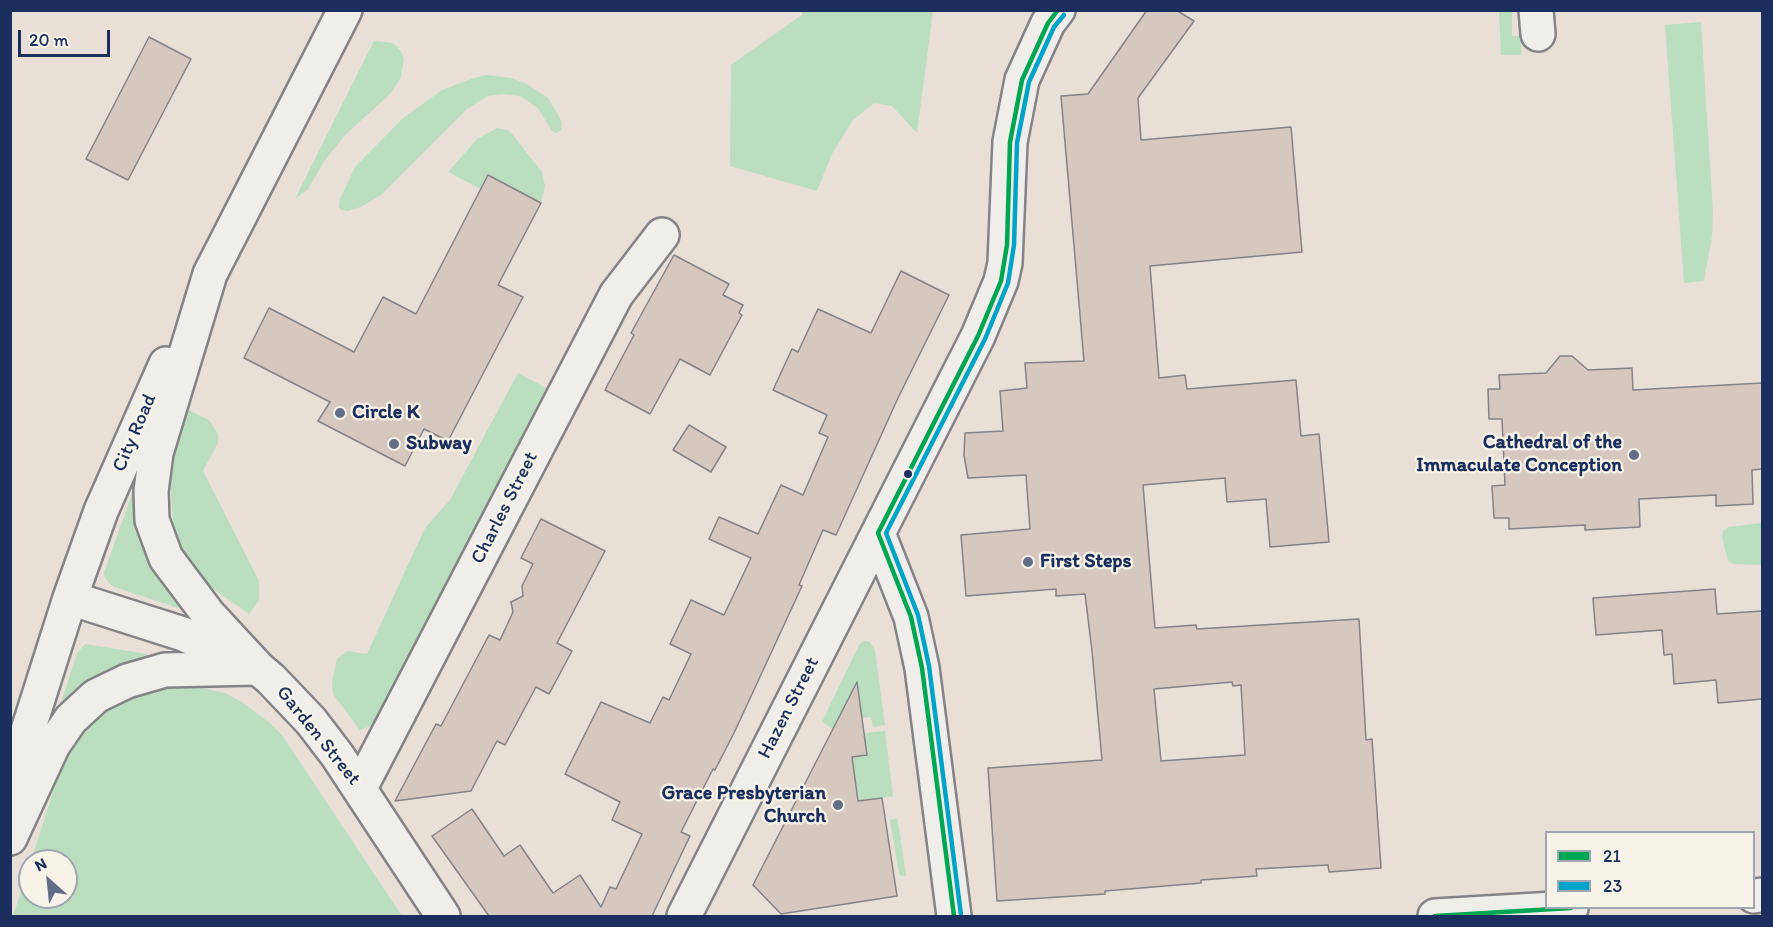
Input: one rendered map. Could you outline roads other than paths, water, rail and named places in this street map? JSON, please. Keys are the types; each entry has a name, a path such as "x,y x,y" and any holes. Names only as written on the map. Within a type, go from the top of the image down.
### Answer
{"street":[{"path":"258,668 187,588 166,558 152,520 156,453 210,274 345,10"},
{"name":"Hazen Street","path":"684,916 978,336 1005,263 1010,142 1022,80 1048,23 1058,10"},
{"name":"Charles Street","path":"360,788 616,295 663,235"},
{"name":"City Road","path":"10,787 70,598 101,511 153,389 210,274"},
{"path":"878,532 911,617 922,668 954,916"},
{"name":"Garden Street","path":"70,598 183,634 258,668 311,721 360,788 443,916"},
{"path":"10,838 53,745 71,719 96,696 127,681 165,670 258,668"},
{"path":"1435,916 1554,909"}],"place":[{"name":"Circle K","path":"340,413"},
{"name":"Subway","path":"394,444"},
{"name":"Cathedral of the Immaculate Conception","path":"1634,455"},
{"name":"First Steps","path":"1028,562"},
{"name":"Grace Presbyterian Church","path":"838,805"}]}
